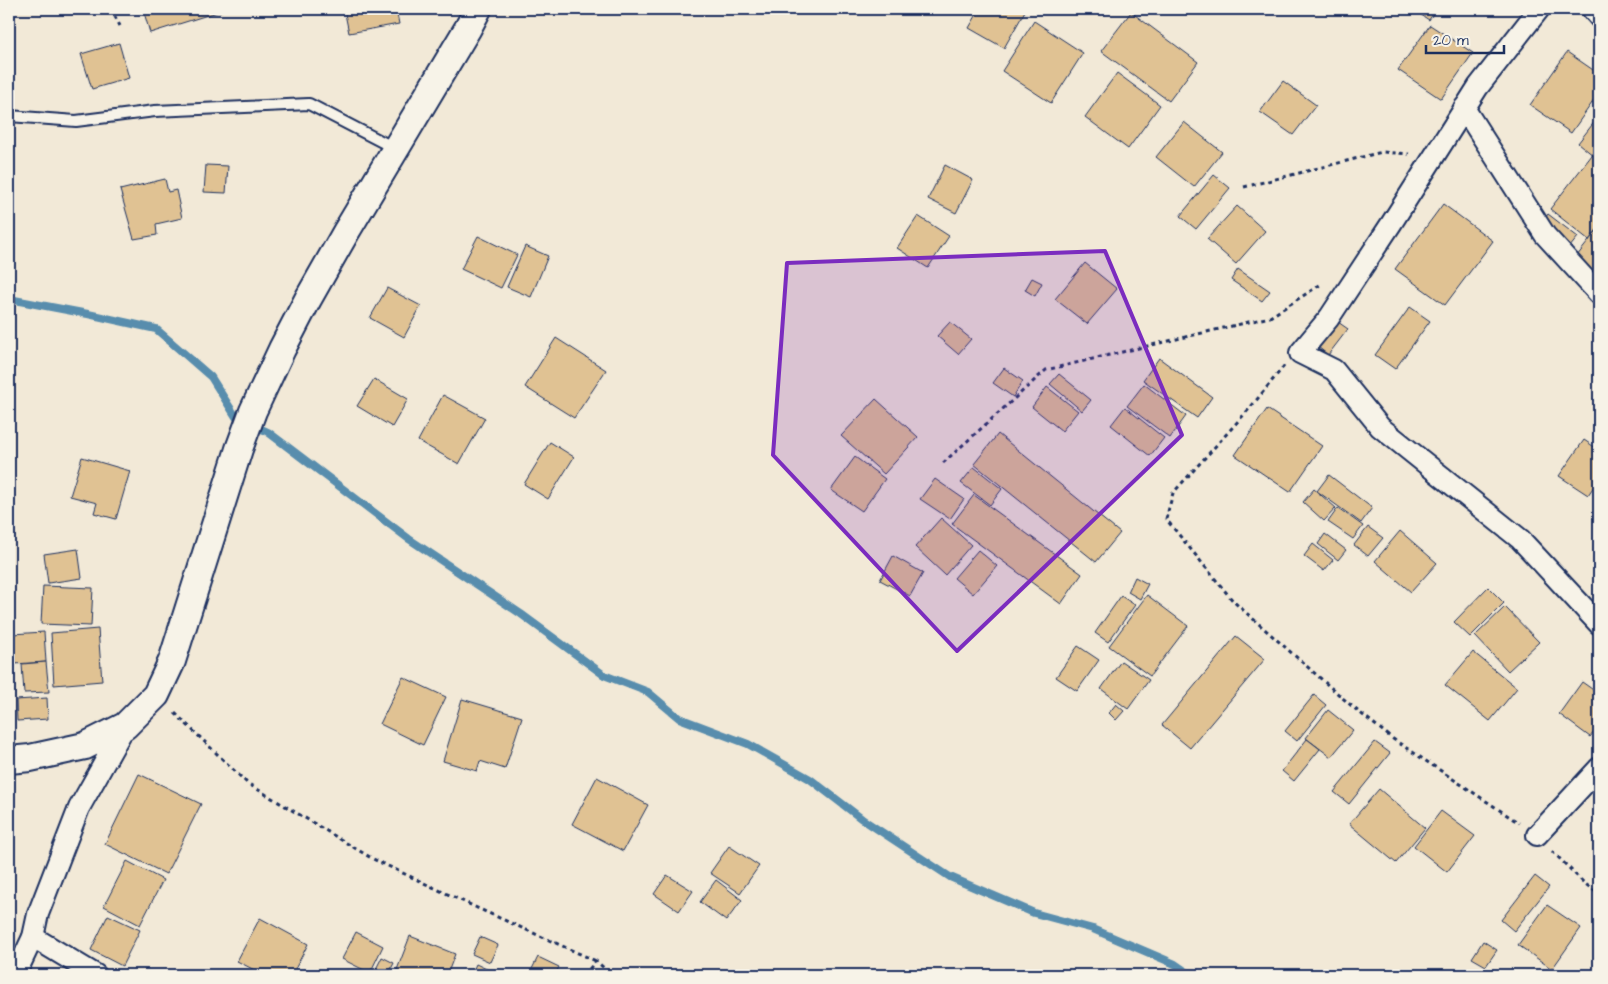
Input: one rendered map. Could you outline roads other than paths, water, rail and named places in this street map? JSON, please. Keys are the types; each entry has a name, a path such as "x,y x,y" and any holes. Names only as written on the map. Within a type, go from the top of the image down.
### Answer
{"street":[{"path":"15,975 33,937 38,914 79,808 125,726 156,695 172,661 239,448 282,349 346,232 397,149 478,9"},
{"path":"1539,9 1478,86 1329,318 1300,353 1334,370 1380,427 1520,539 1599,624"},
{"path":"1592,9 1599,17"},
{"path":"1464,108 1545,235 1599,294"},
{"path":"9,760 30,758 85,746 125,726"},
{"path":"1537,835 1599,768"},
{"path":"33,937 96,975"}],"lane":[{"path":"9,116 76,121 155,111 309,104 397,149"}],"waterway":[{"path":"9,299 156,329 211,377 236,417 268,432 409,539 521,614 604,675 648,692 679,718 748,744 810,779 862,819 950,877 1034,913 1093,929 1175,964 1191,975"}]}
